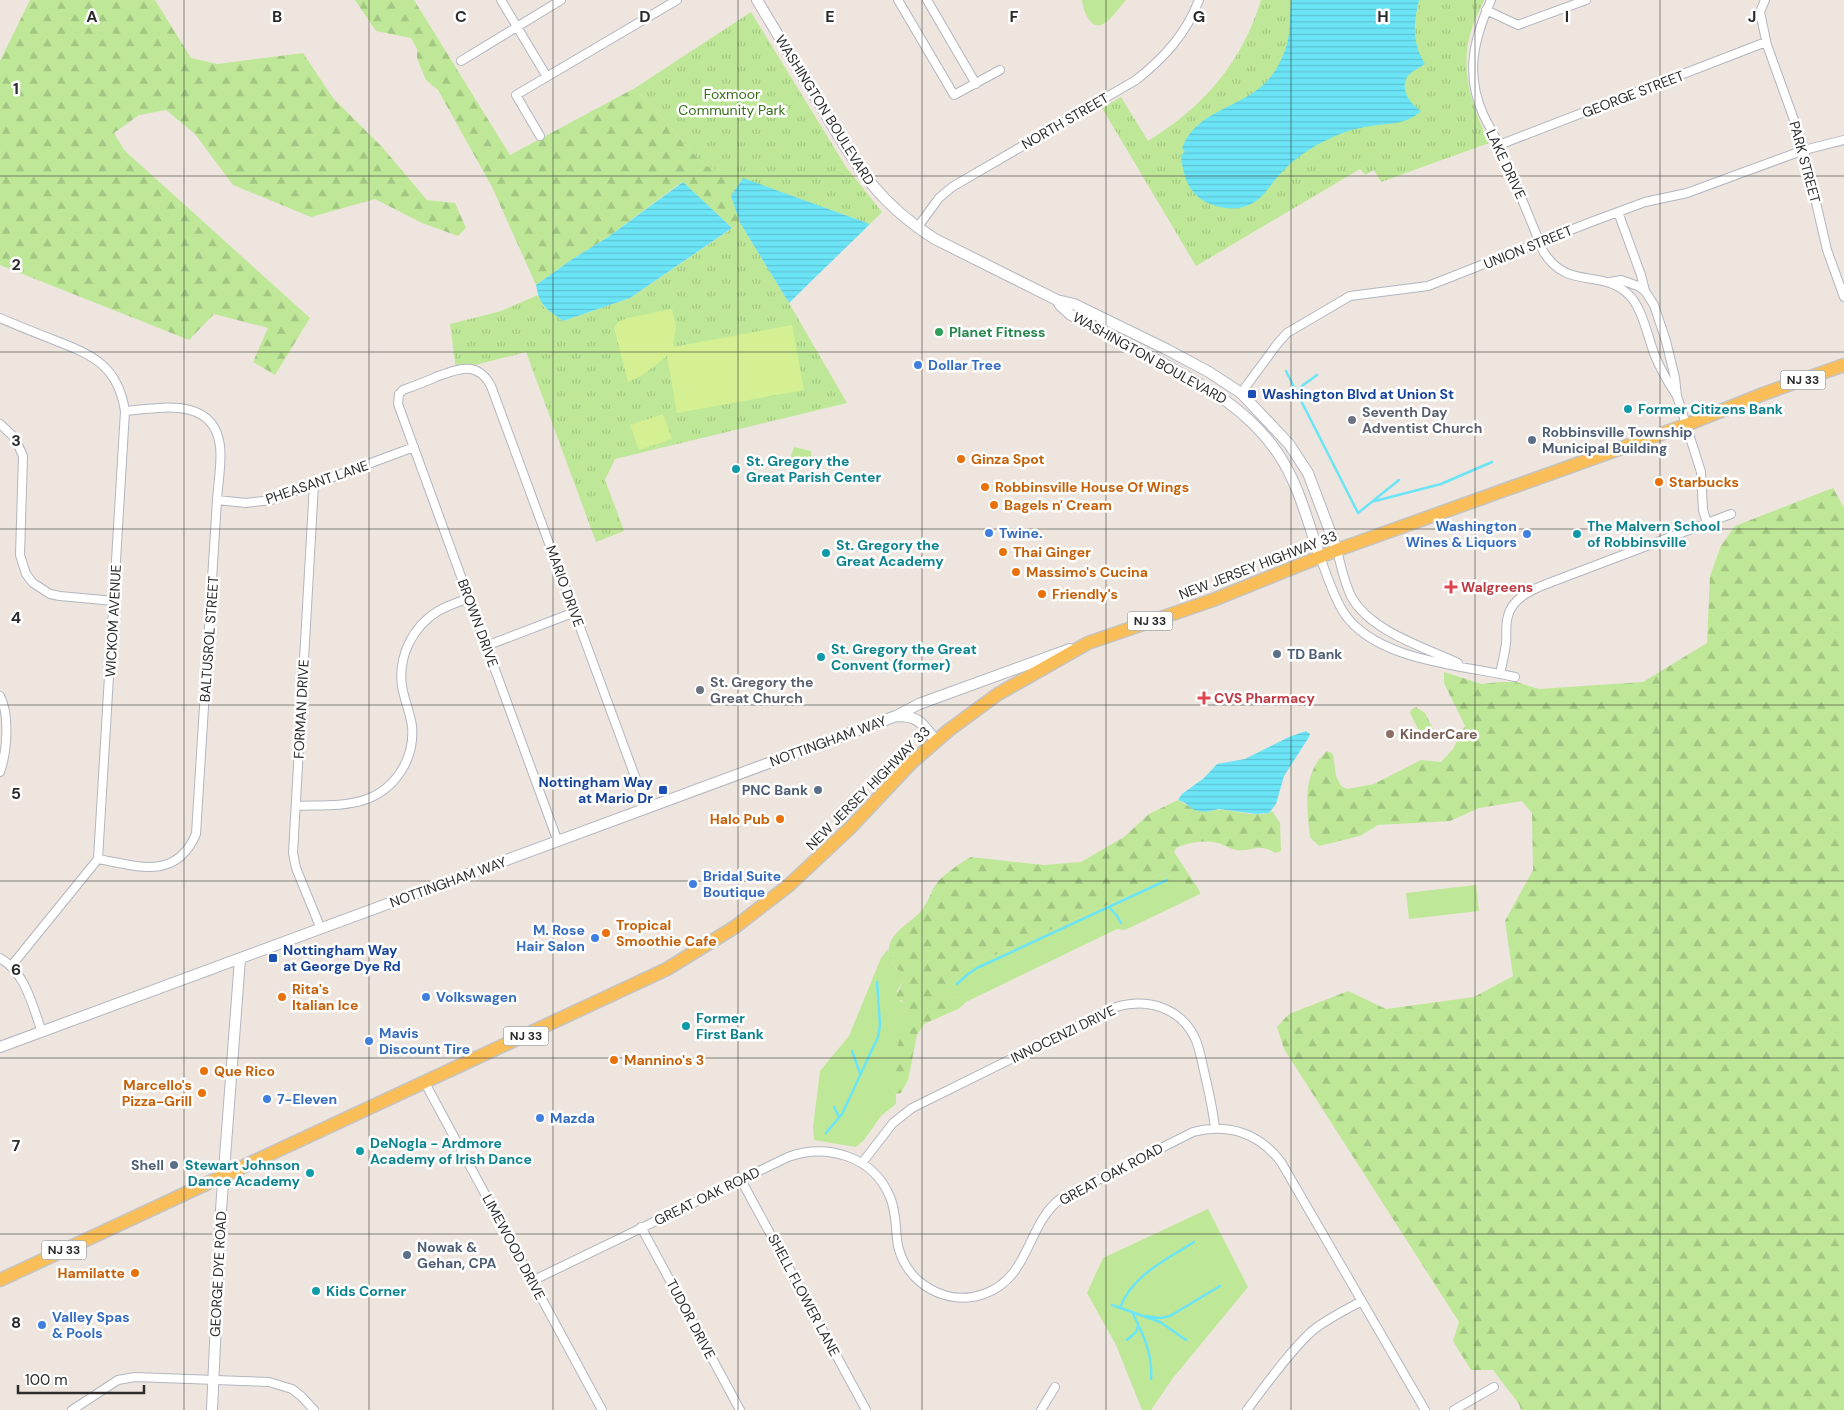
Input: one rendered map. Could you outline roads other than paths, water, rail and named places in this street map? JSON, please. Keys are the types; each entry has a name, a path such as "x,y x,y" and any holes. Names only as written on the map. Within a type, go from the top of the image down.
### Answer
{"main road":[{"name":"NEW JERSEY HIGHWAY 33","path":"0,1280 657,974 701,949 735,927 818,860 911,763 936,741 998,694 1088,643 1213,600 1337,550 1686,425 1762,394 1844,365"}],"street":[{"path":"501,0 547,77"},
{"path":"461,61 561,0"},
{"name":"WASHINGTON BOULEVARD","path":"757,0 857,166 886,202 917,228 953,249 1057,300 1074,304 1166,349 1209,372 1240,393 1289,444 1308,473 1337,550 1349,592 1364,614 1392,633 1465,666"},
{"path":"898,0 952,93 957,95 1000,70"},
{"path":"927,0 976,84"},
{"name":"NORTH STREET","path":"917,228 939,198 952,187 1136,80 1156,64 1183,32 1199,0"},
{"name":"LAKE DRIVE","path":"1491,0 1476,40 1473,72 1479,103 1547,257 1562,272 1577,277 1611,282 1621,280 1645,291 1654,305 1666,341 1675,378 1677,396 1701,472 1703,510 1707,523"},
{"path":"1486,10 1518,25 1586,0"},
{"name":"PARK STREET","path":"1765,0 1760,12 1766,42 1804,150 1827,250 1844,297"},
{"path":"540,136 516,95 674,1"},
{"name":"GEORGE STREET","path":"1499,145 1766,42"},
{"name":"UNION STREET","path":"1240,393 1278,343 1288,333 1350,296 1428,286 1645,202 1687,194 1804,150 1844,140"},
{"path":"1618,212 1642,275 1645,291"},
{"name":"LAKE DRIVE","path":"1611,282 1634,299 1656,359 1677,396"},
{"name":"WASHINGTON BOULEVARD","path":"1057,300 1071,315 1225,399 1259,428 1280,456 1296,486 1320,557 1339,604 1360,631 1386,646 1418,657 1515,678"},
{"name":"WICKOM AVENUE","path":"0,318 94,357 116,381 123,399 125,411 98,858"},
{"name":"BROWN DRIVE","path":"474,370 460,369 403,390 398,404 558,842"},
{"name":"MARIO DRIVE","path":"474,370 482,374 491,386 647,808"},
{"path":"1225,399 1240,393 1239,410"},
{"name":"BALTUSROL STREET","path":"98,858 147,868 158,867 168,864 184,854 196,834 218,500 220,448 215,430 210,422 184,408 125,411"},
{"path":"0,424 15,438 23,456 20,555 26,574 33,583 50,594 114,602"},
{"name":"PHEASANT LANE","path":"218,500 258,502 271,500 414,447"},
{"name":"FORMAN DRIVE","path":"314,484 294,852 296,868 321,929"},
{"path":"1500,674 1506,643 1508,615 1512,606 1521,598 1549,582 1730,514"},
{"path":"296,806 351,803 363,800 384,790 396,777 407,760 412,736 412,725 401,676 406,650 418,628 427,619 438,611 469,598"},
{"path":"486,646 575,612"},
{"name":"NOTTINGHAM WAY","path":"0,1047 558,842 896,716 919,704 1088,643"},
{"path":"0,696 4,703 6,723 3,763 0,772"},
{"name":"NOTTINGHAM WAY","path":"896,716 910,716 916,719 936,741"},
{"path":"12,965 98,858"},
{"path":"0,958 12,965 23,980 42,1032"},
{"name":"GEORGE DYE ROAD","path":"212,1410 224,1176 240,959"},
{"name":"INNOCENZI DRIVE","path":"862,1163 893,1123 912,1108 1116,1007 1128,1004 1150,1004 1161,1007 1181,1020 1189,1029 1198,1047 1212,1105 1215,1128"},
{"name":"LIMEWOOD DRIVE","path":"425,1083 602,1410"},
{"name":"GREAT OAK ROAD","path":"532,1281 788,1157 811,1151 838,1153 862,1163 877,1176 890,1197 896,1221 898,1246 902,1257 914,1276 923,1285 938,1293 967,1298 989,1292 1008,1280 1017,1270 1046,1212 1060,1199 1182,1137 1193,1132 1215,1128 1241,1132 1264,1143 1274,1152 1425,1410"},
{"name":"SHELL FLOWER LANE","path":"741,1180 866,1410"},
{"name":"TUDOR DRIVE","path":"641,1228 740,1410"},
{"path":"1247,1410 1300,1343 1312,1331 1329,1319 1362,1301"},
{"path":"72,1410 118,1380 127,1378 213,1379 281,1384 301,1396 314,1410"},
{"path":"1041,1410 1054,1387"},
{"path":"1454,1410 1494,1387"}],"water":[{"path":"1291,0 1419,0 1415,33 1418,48 1425,64 1408,76 1405,91 1413,104 1421,111 1404,121 1355,129 1317,145 1292,162 1261,197 1249,205 1236,208 1215,206 1201,199 1191,189 1185,177 1181,155 1185,152 1182,148 1190,133 1201,122 1243,99 1269,79 1279,64 1286,47"},
{"path":"743,178 870,224 789,303 740,223 731,196"},
{"path":"683,182 732,228 630,298 563,321 548,310 542,303 536,285 608,237"},
{"path":"1306,731 1310,734 1309,737 1284,776 1276,804 1269,813 1256,814 1219,809 1205,812 1194,810 1178,800 1182,794 1204,778 1217,764 1245,759 1289,737"}],"waterway":[{"path":"1286,371 1358,513 1399,480"},
{"path":"1297,392 1317,375"},
{"path":"1375,501 1441,484 1492,462"},
{"path":"957,984 977,968 1167,880"},
{"path":"1110,908 1121,923"},
{"path":"826,1133 842,1114 878,1037 880,1025 877,982"},
{"path":"852,1051 860,1073"},
{"path":"834,1107 839,1117"},
{"path":"1120,1308 1125,1296 1141,1277 1194,1242"},
{"path":"1145,1316 1161,1318 1170,1316 1220,1286"},
{"path":"1112,1305 1160,1322 1186,1340"},
{"path":"1132,1312 1149,1353 1151,1379"},
{"path":"1127,1340 1136,1332 1138,1326"}],"place":[{"name":"Planet Fitness","path":"939,332"},
{"name":"Dollar Tree","path":"918,365"},
{"name":"Washington Blvd at Union St","path":"1252,394"},
{"name":"Former Citizens Bank","path":"1628,409"},
{"name":"Seventh Day Adventist Church","path":"1352,420"},
{"name":"Robbinsville Township Municipal Building","path":"1532,440"},
{"name":"Ginza Spot","path":"961,459"},
{"name":"St. Gregory the Great Parish Center","path":"736,469"},
{"name":"Starbucks","path":"1659,482"},
{"name":"Robbinsville House Of Wings","path":"985,487"},
{"name":"Bagels n' Cream","path":"994,505"},
{"name":"Twine.","path":"989,533"},
{"name":"Washington Wines & Liquors","path":"1527,534"},
{"name":"The Malvern School of Robbinsville","path":"1577,534"},
{"name":"Thai Ginger","path":"1003,552"},
{"name":"St. Gregory the Great Academy","path":"826,553"},
{"name":"Massimo's Cucina","path":"1016,572"},
{"name":"Walgreens","path":"1451,587"},
{"name":"Friendly's","path":"1042,594"},
{"name":"TD Bank","path":"1277,654"},
{"name":"St. Gregory the Great Convent (former)","path":"821,657"},
{"name":"St. Gregory the Great Church","path":"700,690"},
{"name":"CVS Pharmacy","path":"1204,698"},
{"name":"KinderCare","path":"1390,734"},
{"name":"Nottingham Way at Mario Dr","path":"663,790"},
{"name":"PNC Bank","path":"818,790"},
{"name":"Halo Pub","path":"780,819"},
{"name":"Bridal Suite Boutique","path":"693,884"},
{"name":"Tropical Smoothie Cafe","path":"606,933"},
{"name":"M. Rose Hair Salon","path":"595,938"},
{"name":"Nottingham Way at George Dye Rd","path":"273,958"},
{"name":"Rita's Italian Ice","path":"282,997"},
{"name":"Volkswagen","path":"426,997"},
{"name":"Former First Bank","path":"686,1026"},
{"name":"Mavis Discount Tire","path":"369,1041"},
{"name":"Mannino's 3","path":"614,1060"},
{"name":"Que Rico","path":"204,1071"},
{"name":"Marcello's Pizza-Grill","path":"202,1093"},
{"name":"7-Eleven","path":"267,1099"},
{"name":"Mazda","path":"540,1118"},
{"name":"DeNogla - Ardmore Academy of Irish Dance","path":"360,1151"},
{"name":"Shell","path":"174,1165"},
{"name":"Stewart Johnson Dance Academy","path":"310,1173"},
{"name":"Nowak & Gehan, CPA","path":"407,1255"},
{"name":"Hamilatte","path":"135,1273"},
{"name":"Kids Corner","path":"316,1291"},
{"name":"Valley Spas & Pools","path":"42,1325"}],"park label":[{"name":"Foxmoor Community Park","path":"732,102"}]}
